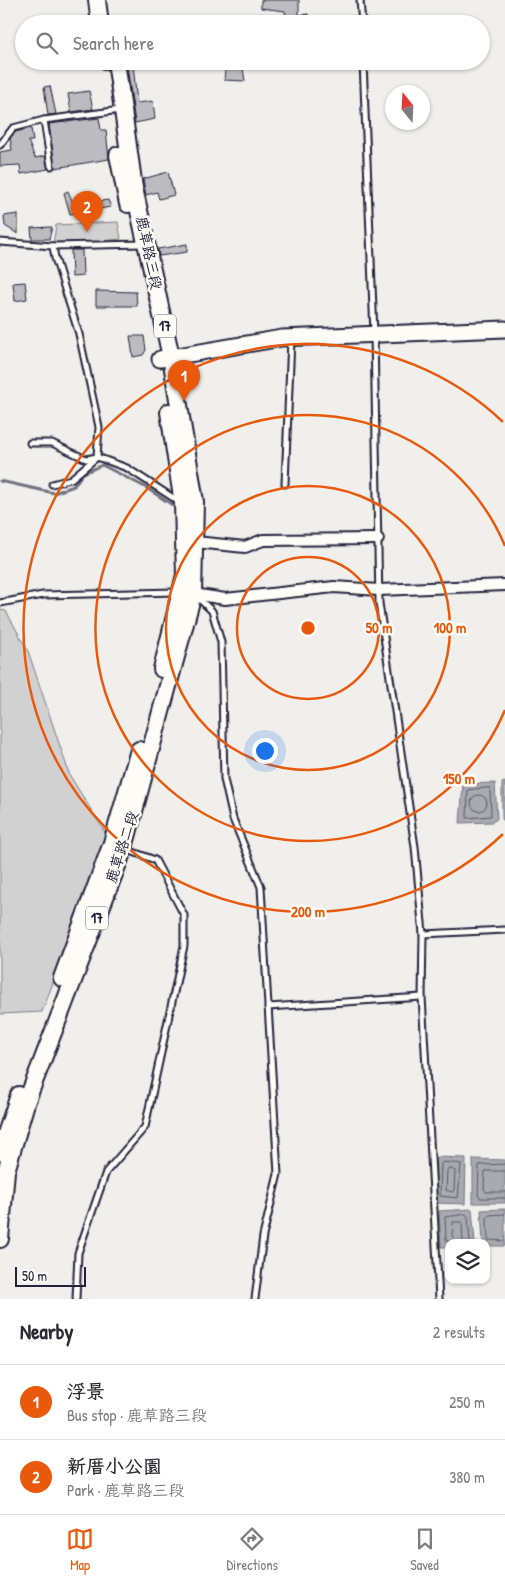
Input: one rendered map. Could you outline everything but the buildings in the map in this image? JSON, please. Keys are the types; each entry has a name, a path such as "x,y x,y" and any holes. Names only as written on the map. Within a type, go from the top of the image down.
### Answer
{"main road":[{"path":"97,0 99,15"},
{"path":"108,0 110,15"},
{"name":"鹿草路三段","path":"113,70 116,111 165,358 195,542 187,593"},
{"name":"鹿草路三段","path":"187,593 185,575 189,503"},
{"name":"鹿草路二段","path":"0,1239 11,1118 26,1103 124,848 187,593"},
{"name":"鹿草路二段","path":"0,1152 112,843 156,691 187,593"}],"street":[{"path":"165,358 291,338 505,329"},
{"path":"195,542 245,546 263,540 378,539"},
{"path":"187,593 225,599 334,587 379,590 505,585"}],"lane":[{"path":"360,0 361,15"},
{"path":"363,70 374,334 379,590 415,847 423,934 422,997 439,1299"},
{"path":"0,145 13,128 44,120 116,111"},
{"path":"44,120 51,166"},
{"path":"0,242 53,246 142,244"},
{"path":"52,484 71,479 97,457 99,427 79,334 54,258 53,246"},
{"path":"285,484 291,338"},
{"path":"30,443 52,443 86,459 97,457 127,468 189,503"},
{"path":"0,603 43,596 187,593 212,611 221,642 224,779 234,819 261,887 278,1174 263,1236 255,1299"},
{"path":"76,1299 78,1253 106,1172 145,1127 184,946 184,915 155,860 124,848"},
{"path":"423,934 505,930"},
{"path":"268,1007 422,997"}],"shaded area":[{"path":"118,222 121,239 53,246 56,225"},
{"path":"0,610 6,611 28,651 70,776 108,837 42,1012 0,1014"}],"water":[{"path":"505,782 505,822 502,819 502,783"},
{"path":"495,783 497,819 492,822 460,823 463,784"},
{"path":"436,1157 466,1158 465,1204 434,1203"},
{"path":"473,1159 505,1160 505,1203 473,1203"},
{"path":"472,1209 475,1239 445,1239 445,1247 441,1247 439,1211"},
{"path":"505,1209 505,1246 490,1246 490,1239 483,1239 481,1210"}],"waterway":[{"path":"0,481 54,493 74,486 82,474 102,465 145,487 177,508"}],"place":[{"name":"新厝小公園","path":"87,232"},
{"name":"浮景","path":"184,401"}]}
